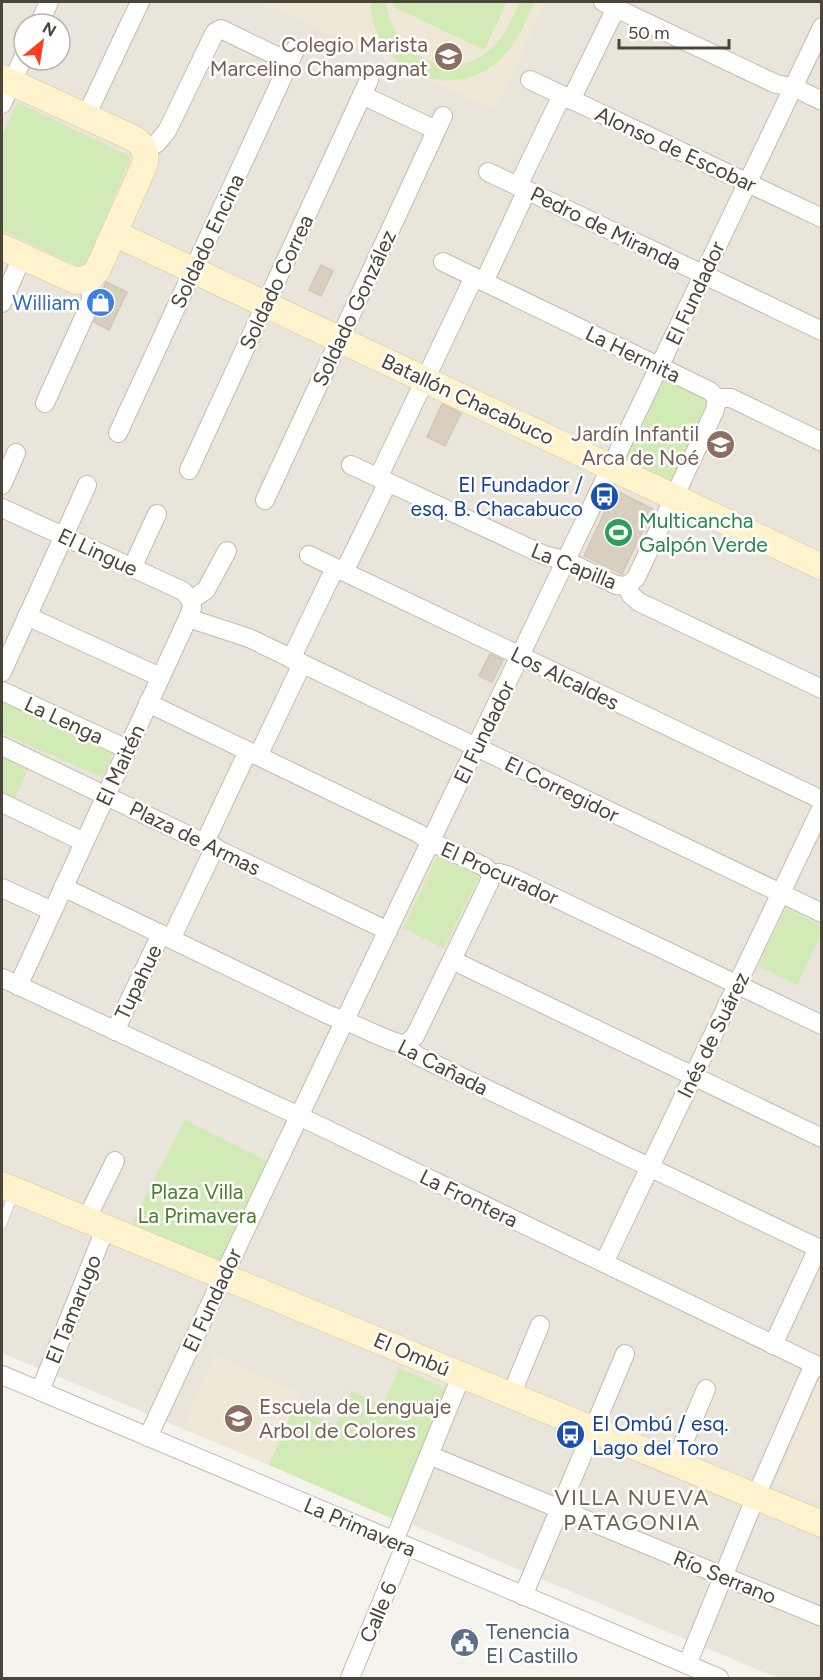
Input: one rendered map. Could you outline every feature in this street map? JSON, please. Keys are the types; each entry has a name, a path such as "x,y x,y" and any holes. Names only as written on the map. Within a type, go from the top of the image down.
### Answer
{"street":[{"path":"86,116 140,2"},
{"path":"607,3 776,84 793,87 822,101"},
{"name":"Tupahue","path":"114,1031 166,937 383,480 425,379 479,279 567,97 607,3"},
{"name":"El Fundador","path":"148,1437 299,1116 822,27"},
{"name":"Soldado Encina","path":"118,433 292,55 221,29 215,32 167,131 157,143 145,150"},
{"path":"2,303 12,252 76,281 86,280 95,274 144,166 146,156 145,150 133,138 86,116 5,88 14,72"},
{"name":"Alonso de Escobar","path":"530,80 822,218"},
{"name":"Soldado Correa","path":"189,470 366,88 439,123"},
{"name":"Soldado González","path":"265,500 439,123"},
{"name":"Pedro de Miranda","path":"488,172 822,331"},
{"name":"Batallón Chacabuco","path":"114,233 822,567"},
{"name":"La Hermita","path":"443,262 710,391 717,398 731,398 822,442"},
{"path":"45,403 90,304 91,294 86,280"},
{"path":"627,586 636,578 715,410 717,398"},
{"path":"2,485 16,453"},
{"name":"La Capilla","path":"351,465 544,555 567,561 616,585 627,586 631,595 639,602 822,689"},
{"path":"2,672 87,485"},
{"name":"El Lingue","path":"2,508 186,593 191,600"},
{"path":"132,568 157,514"},
{"path":"191,600 206,590 227,550"},
{"name":"Los Alcaldes","path":"309,555 822,800"},
{"name":"El Maitén","path":"10,982 52,911 188,618 192,608 191,600"},
{"path":"27,616 160,677"},
{"path":"188,618 249,638 297,662"},
{"name":"El Corregidor","path":"297,662 822,913"},
{"name":"La Lenga","path":"2,691 127,749"},
{"name":"El Procurador","path":"148,703 418,833 431,842 485,867 491,874 503,873 822,1025"},
{"name":"Plaza de Armas","path":"2,746 388,931"},
{"path":"2,803 84,842"},
{"name":"Inés de Suárez","path":"604,1263 822,807"},
{"path":"406,1044 415,1036 489,883 491,874"},
{"name":"La Cañada","path":"63,887 331,1016 346,1019 396,1043 406,1044 409,1050 418,1056 820,1249"},
{"path":"2,888 52,911"},
{"path":"452,960 822,1138"},
{"name":"La Frontera","path":"10,982 299,1116 818,1366"},
{"name":"El Tamarugo","path":"40,1391 96,1223 114,1161"},
{"name":"El Ombú","path":"8,1187 822,1524"},
{"path":"774,1345 820,1249"},
{"path":"511,1395 540,1325"},
{"path":"523,1596 625,1354"},
{"path":"687,1665 756,1496 818,1366"},
{"name":"Calle 6","path":"350,1678 429,1455 462,1374"},
{"name":"La Primavera","path":"2,1375 719,1678"},
{"path":"675,1463 706,1389"},
{"name":"Río Serrano","path":"429,1455 822,1617"}],"lane":[{"path":"2,1224 8,1187"}],"shaded area":[{"path":"2,2 821,2 821,1678 778,1678 2,1353"},
{"name":"Colegio Marista Marcelino Champagnat","path":"260,2 546,2 495,110"},
{"name":"Escuela de Lenguaje Arbol de Colores","path":"214,1355 300,1393 269,1465 182,1428"},
{"path":"818,1380 822,1382 821,1503 775,1484"}],"green space":[{"path":"371,2 386,2 390,20 399,36 411,49 441,64 458,64 475,60 496,44 520,2 535,2 519,35 503,57 476,75 455,80 434,79 414,72 397,60 383,44 374,25"},
{"path":"394,2 507,2 484,50 392,6"},
{"path":"17,102 131,157 84,269 2,230 2,137"},
{"path":"663,378 710,400 669,484 623,462"},
{"path":"2,698 115,750 104,774 98,776 2,733"},
{"path":"2,756 28,769 14,800 2,795"},
{"path":"439,853 481,873 444,948 403,928"},
{"path":"786,908 821,925 821,934 797,985 758,966"},
{"name":"Plaza Villa La Primavera","path":"185,1120 271,1163 220,1268 128,1230"},
{"path":"399,1368 448,1389 393,1519 269,1465 294,1407 336,1425 351,1391 383,1405"}],"building":[{"path":"321,265 333,271 321,296 309,290"},
{"path":"106,282 127,292 109,330 94,322"},
{"path":"442,404 461,413 445,446 427,437"},
{"name":"Multicancha Galpón Verde","path":"615,490 653,509 622,574 584,556"},
{"path":"490,654 503,660 492,682 479,676"}],"place":[{"name":"Colegio Marista Marcelino Champagnat","path":"449,56"},
{"name":"William","path":"101,302"},
{"name":"Jardín Infantil Arca de Noé","path":"720,445"},
{"name":"El Fundador / esq. B. Chacabuco","path":"604,496"},
{"name":"Multicancha Galpón Verde","path":"618,532"},
{"name":"Escuela de Lenguaje Arbol de Colores","path":"238,1418"},
{"name":"El Ombú / esq. Lago del Toro","path":"571,1435"},
{"name":"Tenencia El Castillo","path":"465,1643"}],"district":[{"name":"VILLA NUEVA PATAGONIA","path":"632,1510"}]}
